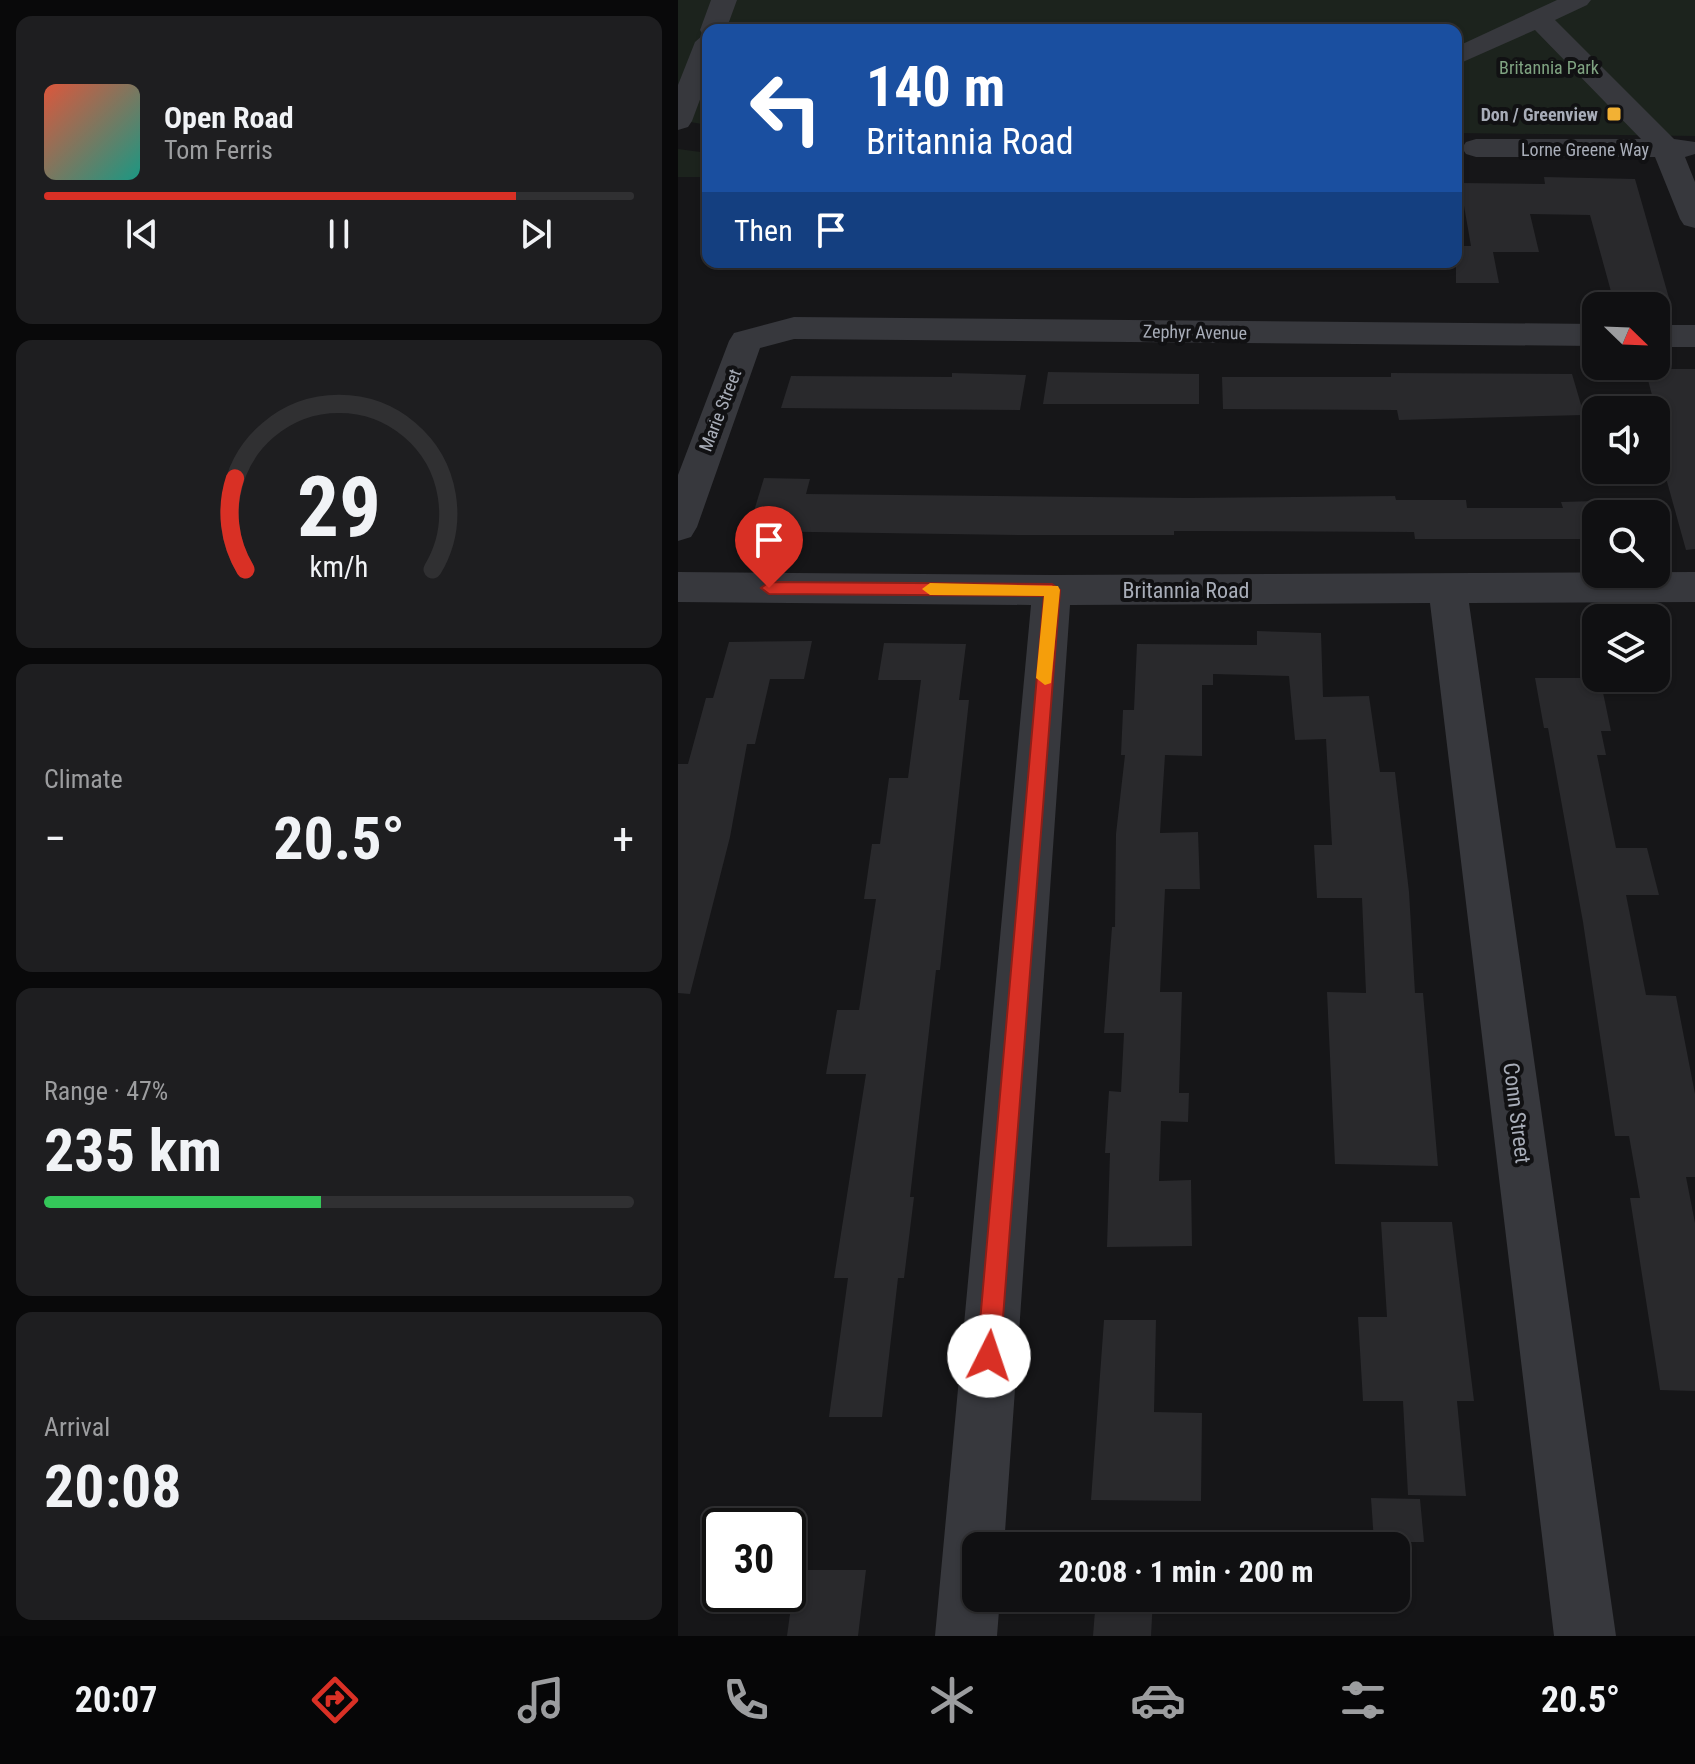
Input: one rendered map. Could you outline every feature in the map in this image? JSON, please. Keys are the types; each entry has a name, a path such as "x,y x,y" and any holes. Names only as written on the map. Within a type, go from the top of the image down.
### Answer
{"street":[{"path":"715,24 724,0"},
{"path":"1462,54 1578,0"},
{"path":"1539,19 1681,149 1695,219"},
{"path":"683,132 702,64"},
{"name":"Lorne Greene Way","path":"1476,148 1681,149"},
{"name":"Zephyr Avenue","path":"794,328 1582,335"},
{"name":"Marie Street","path":"678,527 746,341 794,328"},
{"path":"1670,336 1695,336"},
{"name":"Britannia Road","path":"678,587 1052,590 1695,587"},
{"name":"Conn Street","path":"1448,589 1585,1636"},
{"path":"966,1636 1052,590"}],"green space":[{"name":"Britannia Park","path":"678,0 1695,0 1695,136 1462,133 1462,24 702,24 702,124 678,120"},
{"path":"678,149 702,152 702,177 678,177"}],"building":[{"path":"1544,177 1635,179 1667,292 1611,292 1590,215 1530,214 1539,252 1493,252 1499,283 1456,283 1456,268 1462,268 1462,246 1471,246 1462,183 1545,184"},
{"path":"1670,369 1695,369 1695,549 1686,550 1668,484 1670,396 1652,396 1648,380 1670,380"},
{"path":"1048,372 1199,374 1199,404 1043,404"},
{"path":"952,373 1026,375 1020,410 781,408 791,376 952,377"},
{"path":"1391,373 1572,374 1582,415 1399,420 1397,410 1223,409 1222,377 1391,377"},
{"path":"764,478 810,479 806,494 1188,498 1395,496 1396,500 1466,500 1467,508 1563,508 1561,502 1582,501 1582,539 1415,539 1414,532 1174,531 1174,535 1017,535 748,531"},
{"path":"1257,631 1321,633 1323,697 1369,696 1380,772 1395,772 1409,892 1415,993 1423,993 1438,1166 1335,1164 1327,992 1366,993 1362,898 1317,898 1314,845 1332,845 1326,739 1295,740 1289,676 1213,674 1213,685 1202,685 1202,756 1165,755 1160,833 1198,832 1200,889 1165,889 1160,992 1182,992 1179,1093 1189,1093 1188,1122 1161,1121 1159,1181 1191,1180 1192,1246 1107,1247 1110,1153 1105,1153 1109,1091 1121,1092 1124,1033 1104,1033 1112,927 1115,927 1116,834 1125,755 1121,755 1123,710 1134,710 1137,644 1257,645"},
{"path":"812,641 804,679 770,679 755,744 747,744 730,837 690,994 678,993 678,764 688,764 706,698 713,698 729,642"},
{"path":"884,643 966,644 959,700 969,700 940,970 936,970 910,1197 914,1197 904,1278 898,1278 882,1417 829,1417 848,1278 834,1278 866,1074 826,1074 837,1010 859,1010 876,899 864,899 872,844 880,844 889,778 908,778 921,680 878,680"},
{"path":"1535,678 1582,678 1582,692 1603,692 1611,731 1601,731 1606,755 1597,755 1616,848 1647,848 1659,895 1626,895 1646,995 1676,996 1695,1094 1695,1177 1686,1177 1695,1223 1695,1391 1660,1390 1630,1198 1640,1198 1629,1136 1615,1136 1583,922 1548,728 1544,728"},
{"path":"1381,1222 1452,1222 1474,1401 1457,1401 1466,1496 1408,1495 1403,1401 1363,1401 1358,1317 1387,1317"},
{"path":"1104,1320 1156,1320 1154,1412 1202,1413 1201,1501 1091,1500"},
{"path":"1371,1498 1420,1499 1424,1542 1410,1542 1410,1532 1373,1532"},
{"path":"806,1570 866,1570 858,1636 787,1636 790,1612 806,1612"},
{"path":"1095,1612 1152,1612 1151,1636 1093,1636"}],"slow traffic":[{"path":"930,589 1052,590 1045,678"}],"place":[{"name":"Don / Greenview","path":"1614,114"}],"route":[{"path":"769,588 1052,590 989,1356"}]}
